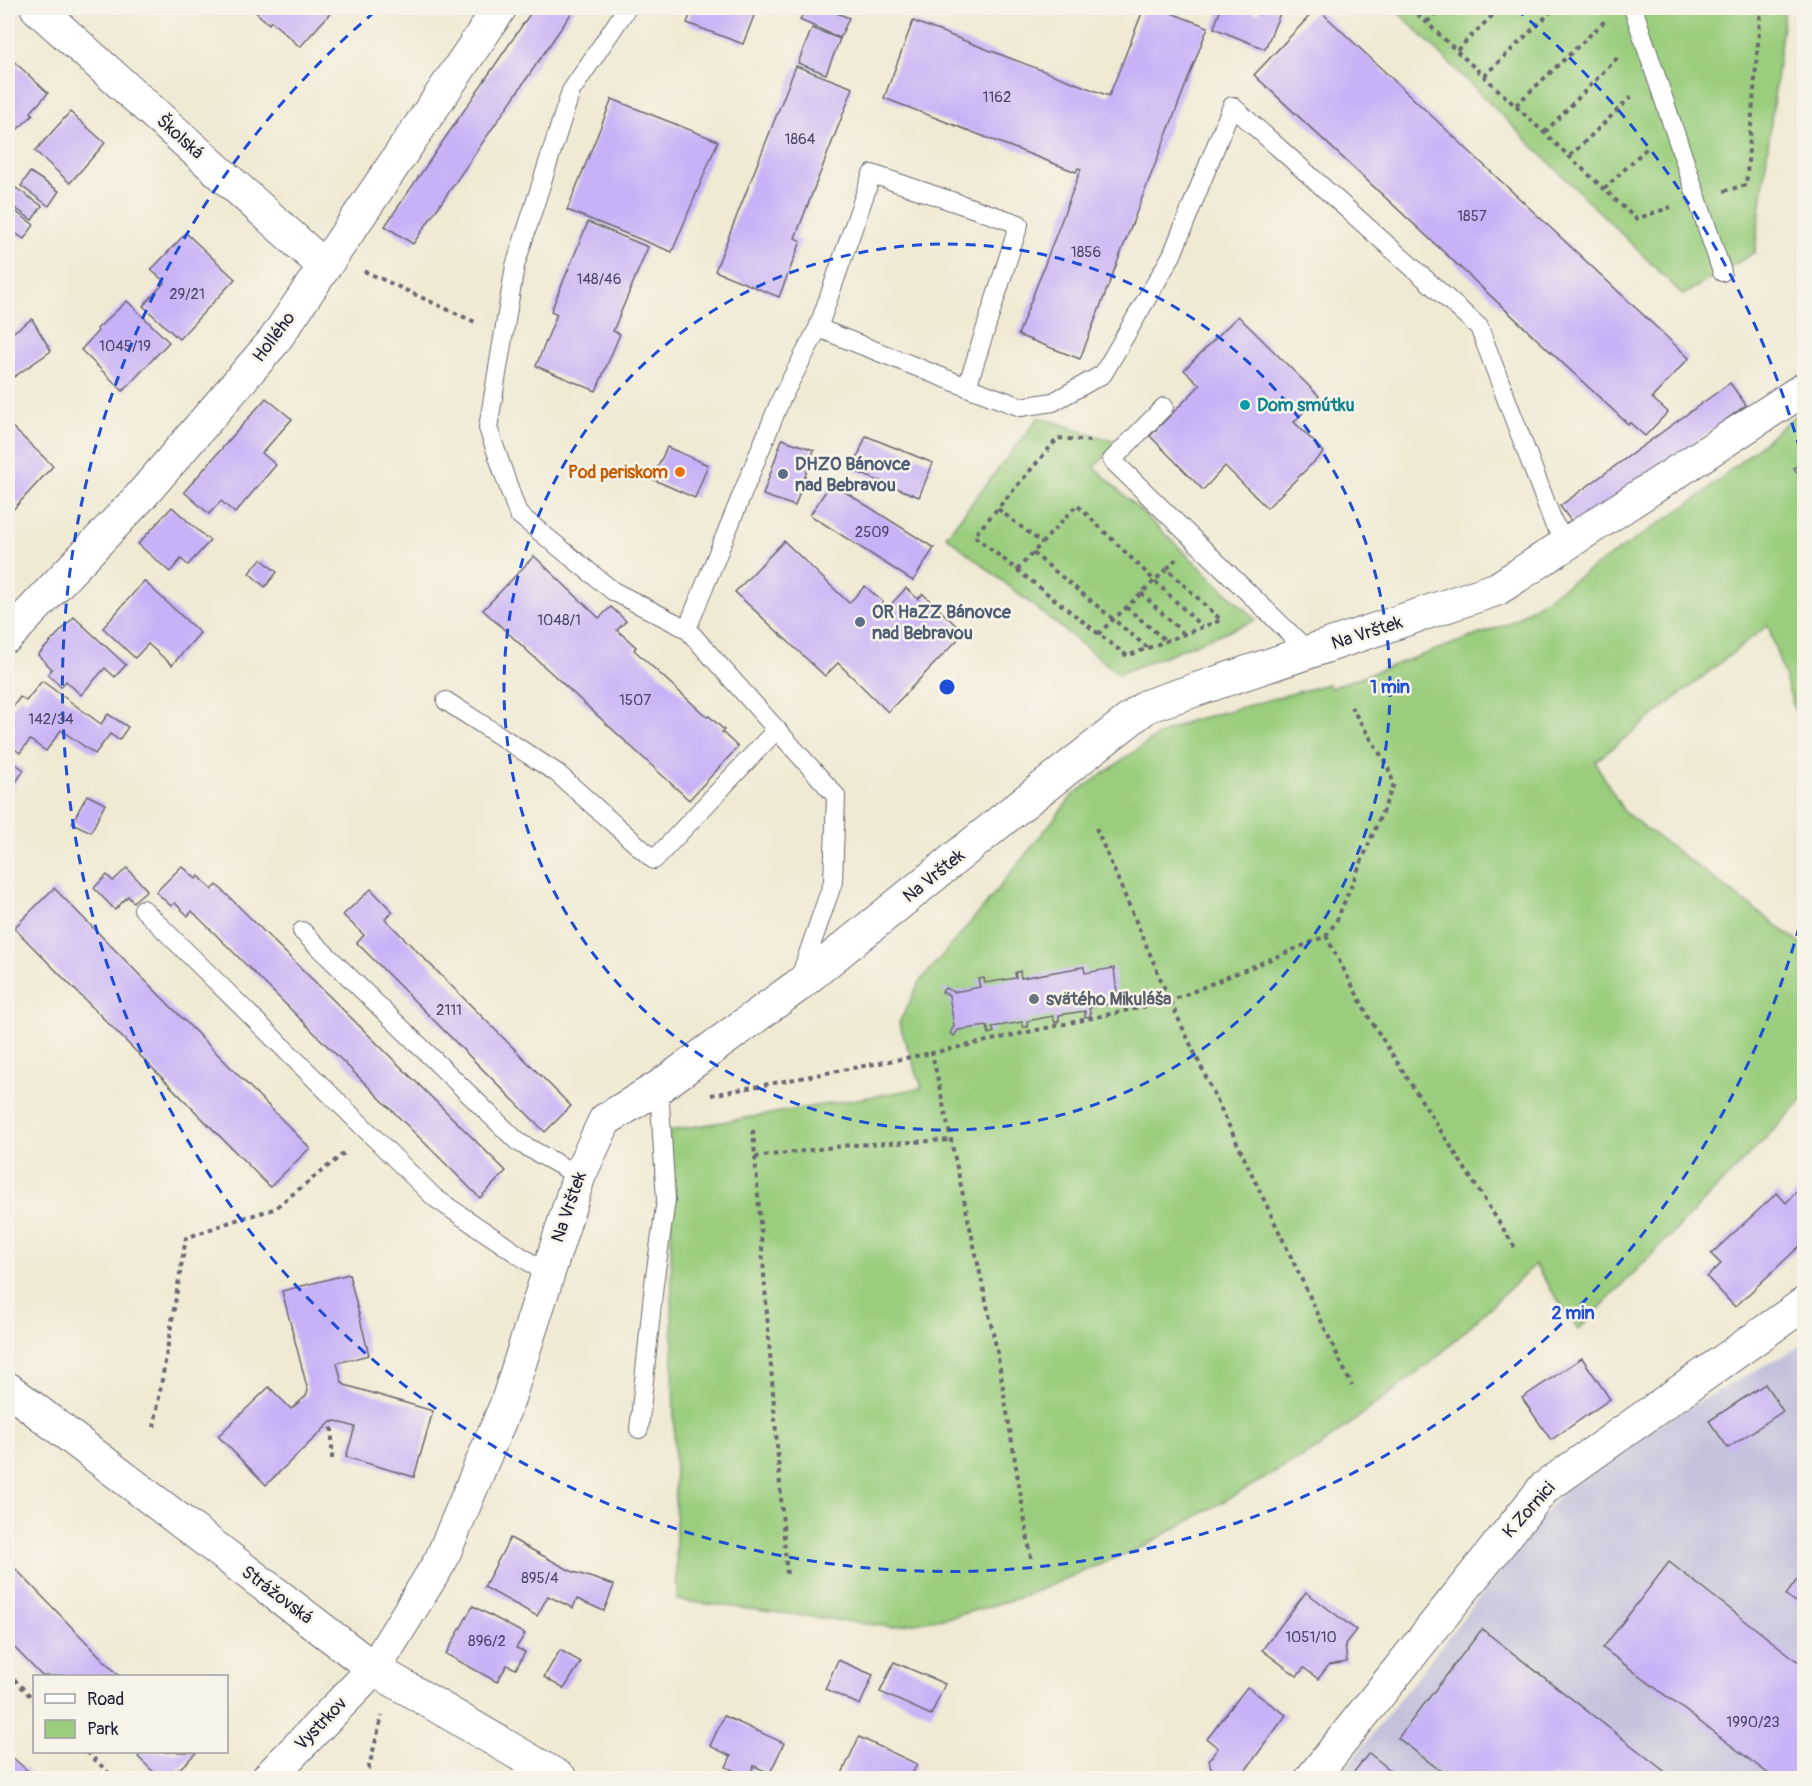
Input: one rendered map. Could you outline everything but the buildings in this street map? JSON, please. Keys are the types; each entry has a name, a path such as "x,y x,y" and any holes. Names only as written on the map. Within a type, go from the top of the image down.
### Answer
{"street":[{"name":"Školská","path":"37,8 327,261"},
{"name":"Hollého","path":"8,636 140,497 274,341 500,8"},
{"name":"Na Vrštek","path":"374,1669 441,1560 507,1403 579,1176 605,1120 659,1086 796,987 1147,706 1497,589 1804,389"},
{"name":"K Zornici","path":"1312,1779 1544,1488 1804,1304"},
{"name":"Strážovská","path":"8,1389 374,1669 560,1779"},
{"name":"Vystrkov","path":"268,1779 374,1669"}],"lane":[{"path":"627,8 571,91 515,267 488,428 519,514 612,591 687,629 836,796 833,882 796,987"},
{"path":"1633,8 1722,272"},
{"path":"818,328 1021,407 1053,402 1102,374 1172,255 1232,106 1479,327 1554,524 1568,543"},
{"path":"687,629 781,399 818,328 872,174 1019,224 967,387"},
{"path":"1164,407 1112,460 1309,652"},
{"path":"446,701 557,773 654,860 777,729"},
{"path":"143,909 435,1198 547,1274"},
{"path":"302,931 519,1142 579,1176"},
{"path":"639,1429 654,1284 666,1200 659,1086"}],"path":[{"path":"1412,8 1636,219 1697,198 1746,185 1761,8"},
{"path":"1426,22 1441,8"},
{"path":"1457,50 1500,8"},
{"path":"1484,76 1555,8"},
{"path":"1516,105 1610,16"},
{"path":"1545,132 1641,33"},
{"path":"1570,156 1655,74"},
{"path":"1604,189 1672,124"},
{"path":"327,261 503,335"},
{"path":"1127,446 1101,430 1089,442 1058,438 974,536 1127,656 1221,620 1167,568"},
{"path":"1017,570 1077,505 1202,627"},
{"path":"998,509 1042,543"},
{"path":"1098,634 1195,541"},
{"path":"1033,553 1148,648"},
{"path":"1141,593 1184,634"},
{"path":"1126,607 1166,640"},
{"path":"659,1086 677,1101 932,1053 1170,1001 1326,936 1336,922 1394,784 1387,765 1351,707"},
{"path":"1096,828 1170,1001 1352,1386"},
{"path":"1326,936 1371,1021 1516,1249"},
{"path":"932,1053 997,1351 1030,1558"},
{"path":"753,1130 787,1577"},
{"path":"154,1427 186,1238 274,1209 369,1133"},
{"path":"755,1157 851,1145 951,1140"},
{"path":"332,1422 332,1459"},
{"path":"8,1672 33,1699"},
{"path":"366,1779 382,1715"},
{"path":"88,1753 114,1779"}],"shaded area":[{"path":"1804,1344 1804,1778 1338,1778 1581,1467"}],"green space":[{"path":"1394,8 1785,8 1755,252 1683,295"},
{"path":"1804,408 1804,739 1768,625 1595,762 1624,812 1804,946 1804,1099 1578,1330 1535,1265 1436,1358 1317,1449 1144,1546 1022,1597 955,1616 892,1627 677,1600 669,1131 922,1088 899,1023 919,983 1074,794 1154,738 1186,722 1328,684 1330,688 1508,624 1696,499"},
{"path":"1039,417 1119,443 1094,467 1256,620 1119,674 946,536"}],"place":[{"name":"Dom smútku","path":"1245,405"},
{"name":"Pod periskom","path":"680,472"},
{"name":"DHZO Bánovce nad Bebravou","path":"783,474"},
{"name":"OR HaZZ Bánovce nad Bebravou","path":"860,622"},
{"name":"svätého Mikuláša","path":"1034,999"}]}
